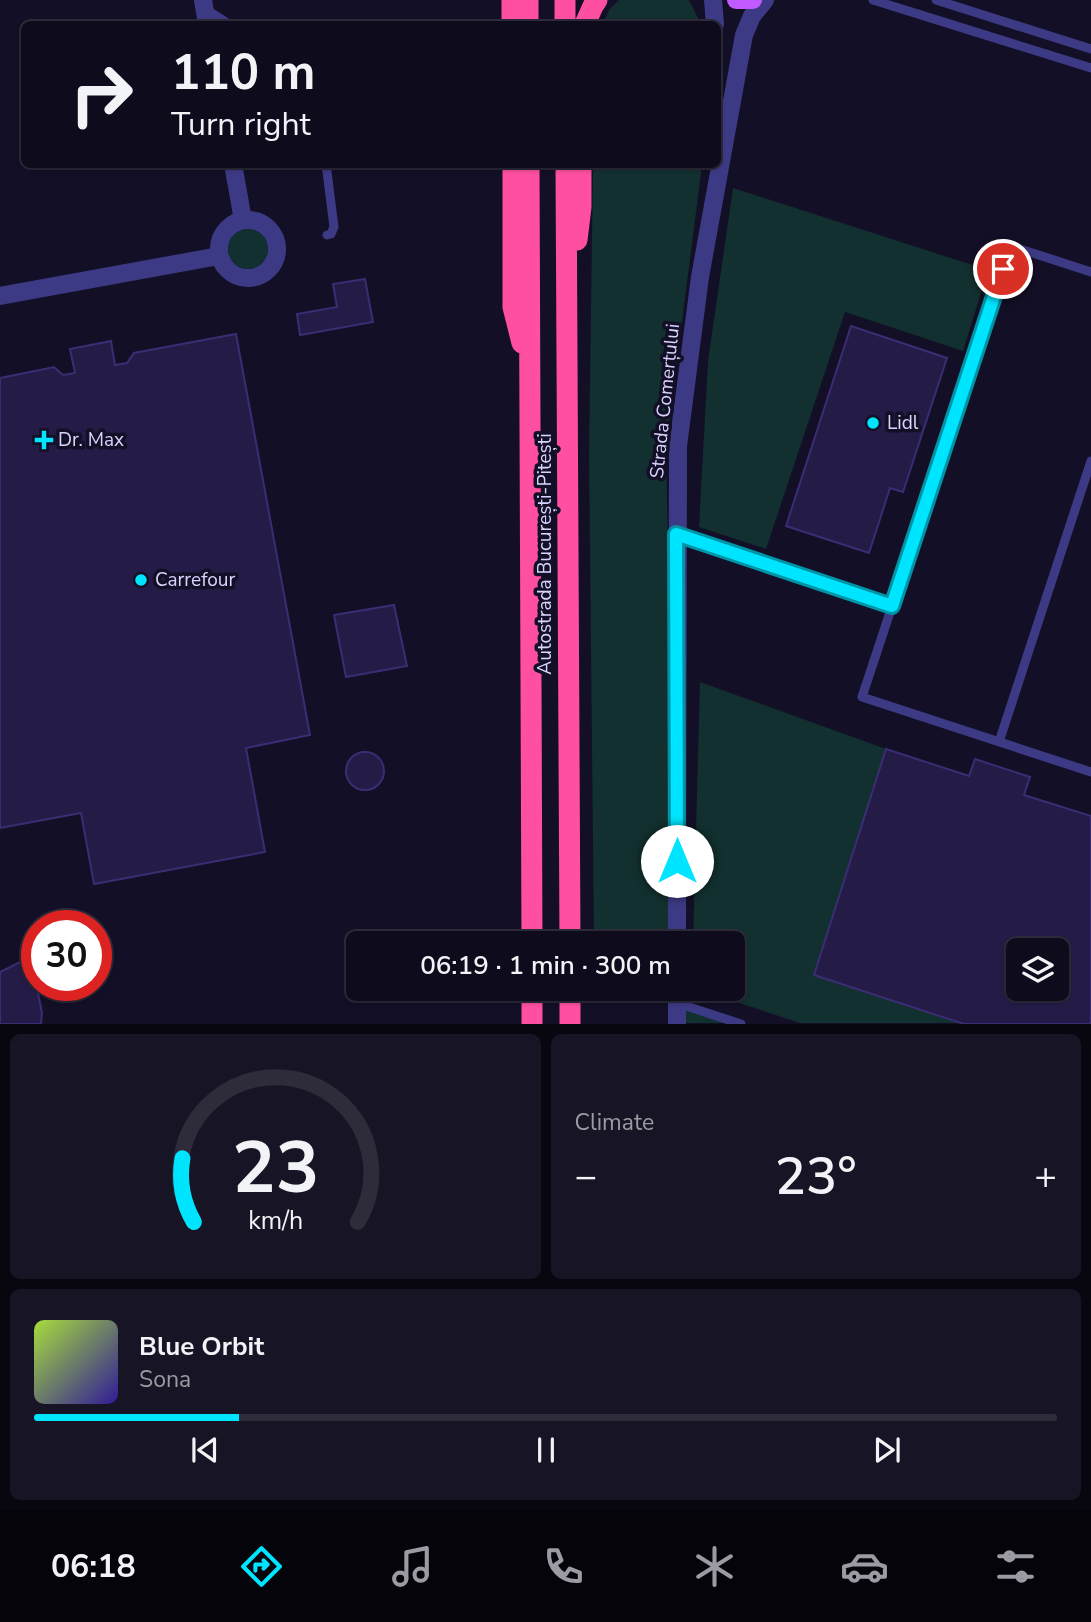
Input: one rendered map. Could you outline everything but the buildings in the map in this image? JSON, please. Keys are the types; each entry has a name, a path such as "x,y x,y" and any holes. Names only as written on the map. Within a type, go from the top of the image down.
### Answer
{"highway":[{"path":"512,0 512,21"},
{"path":"528,0 528,21"},
{"path":"565,0 565,21"},
{"path":"586,21 597,0"},
{"path":"513,168 513,307 530,379"},
{"name":"Autostrada București-Pitești","path":"529,168 531,931"},
{"name":"Autostrada București-Pitești","path":"566,168 570,931"},
{"path":"567,378 568,304 581,208 581,168"},
{"path":"532,1001 532,1024"},
{"path":"570,1001 570,1024"}],"main road":[{"path":"736,0 753,0"}],"street":[{"path":"713,0 715,21"},
{"name":"Strada Comerțului","path":"721,162 744,35 752,16 765,0"},
{"path":"234,168 243,220"},
{"path":"700,277 710,168"},
{"name":"Strada Comerțului","path":"677,931 678,446 700,277 720,168"},
{"path":"243,220 252,220 268,228 276,244 274,261 269,269 247,277 232,273 219,256 219,245 227,228 243,220"},
{"path":"0,296 219,256"},
{"path":"677,1001 677,1024"}],"lane":[{"path":"873,0 1091,68"},
{"path":"936,0 1091,49"},
{"path":"205,11 223,21"},
{"path":"327,168 334,227 331,234 327,235"},
{"path":"1091,272 1011,246 862,697 1091,772"},
{"path":"999,742 1091,461"},
{"path":"676,534 892,606"},
{"path":"688,1001 741,1024"}],"green space":[{"path":"619,0 689,0 698,21 604,21 609,10"},
{"path":"593,168 702,168 666,448 676,931 594,931 589,453"},
{"path":"733,188 988,270 963,351 845,312 766,549 699,527 708,361"},
{"path":"248,229 256,230 262,235 267,241 267,257 262,263 256,268 248,269 240,268 234,263 229,257 228,249 229,241 234,235 240,230"},
{"path":"700,682 886,749 814,975 964,1023 800,1023 733,1001 745,1001 745,931 693,931"},
{"path":"672,1001 738,1023 677,1023 677,1003"}],"place":[{"name":"Lidl","path":"873,423"},
{"name":"Dr. Max","path":"44,440"},
{"name":"Carrefour","path":"141,580"}],"route":[{"path":"677,861 676,534 892,606 1003,269"}]}
